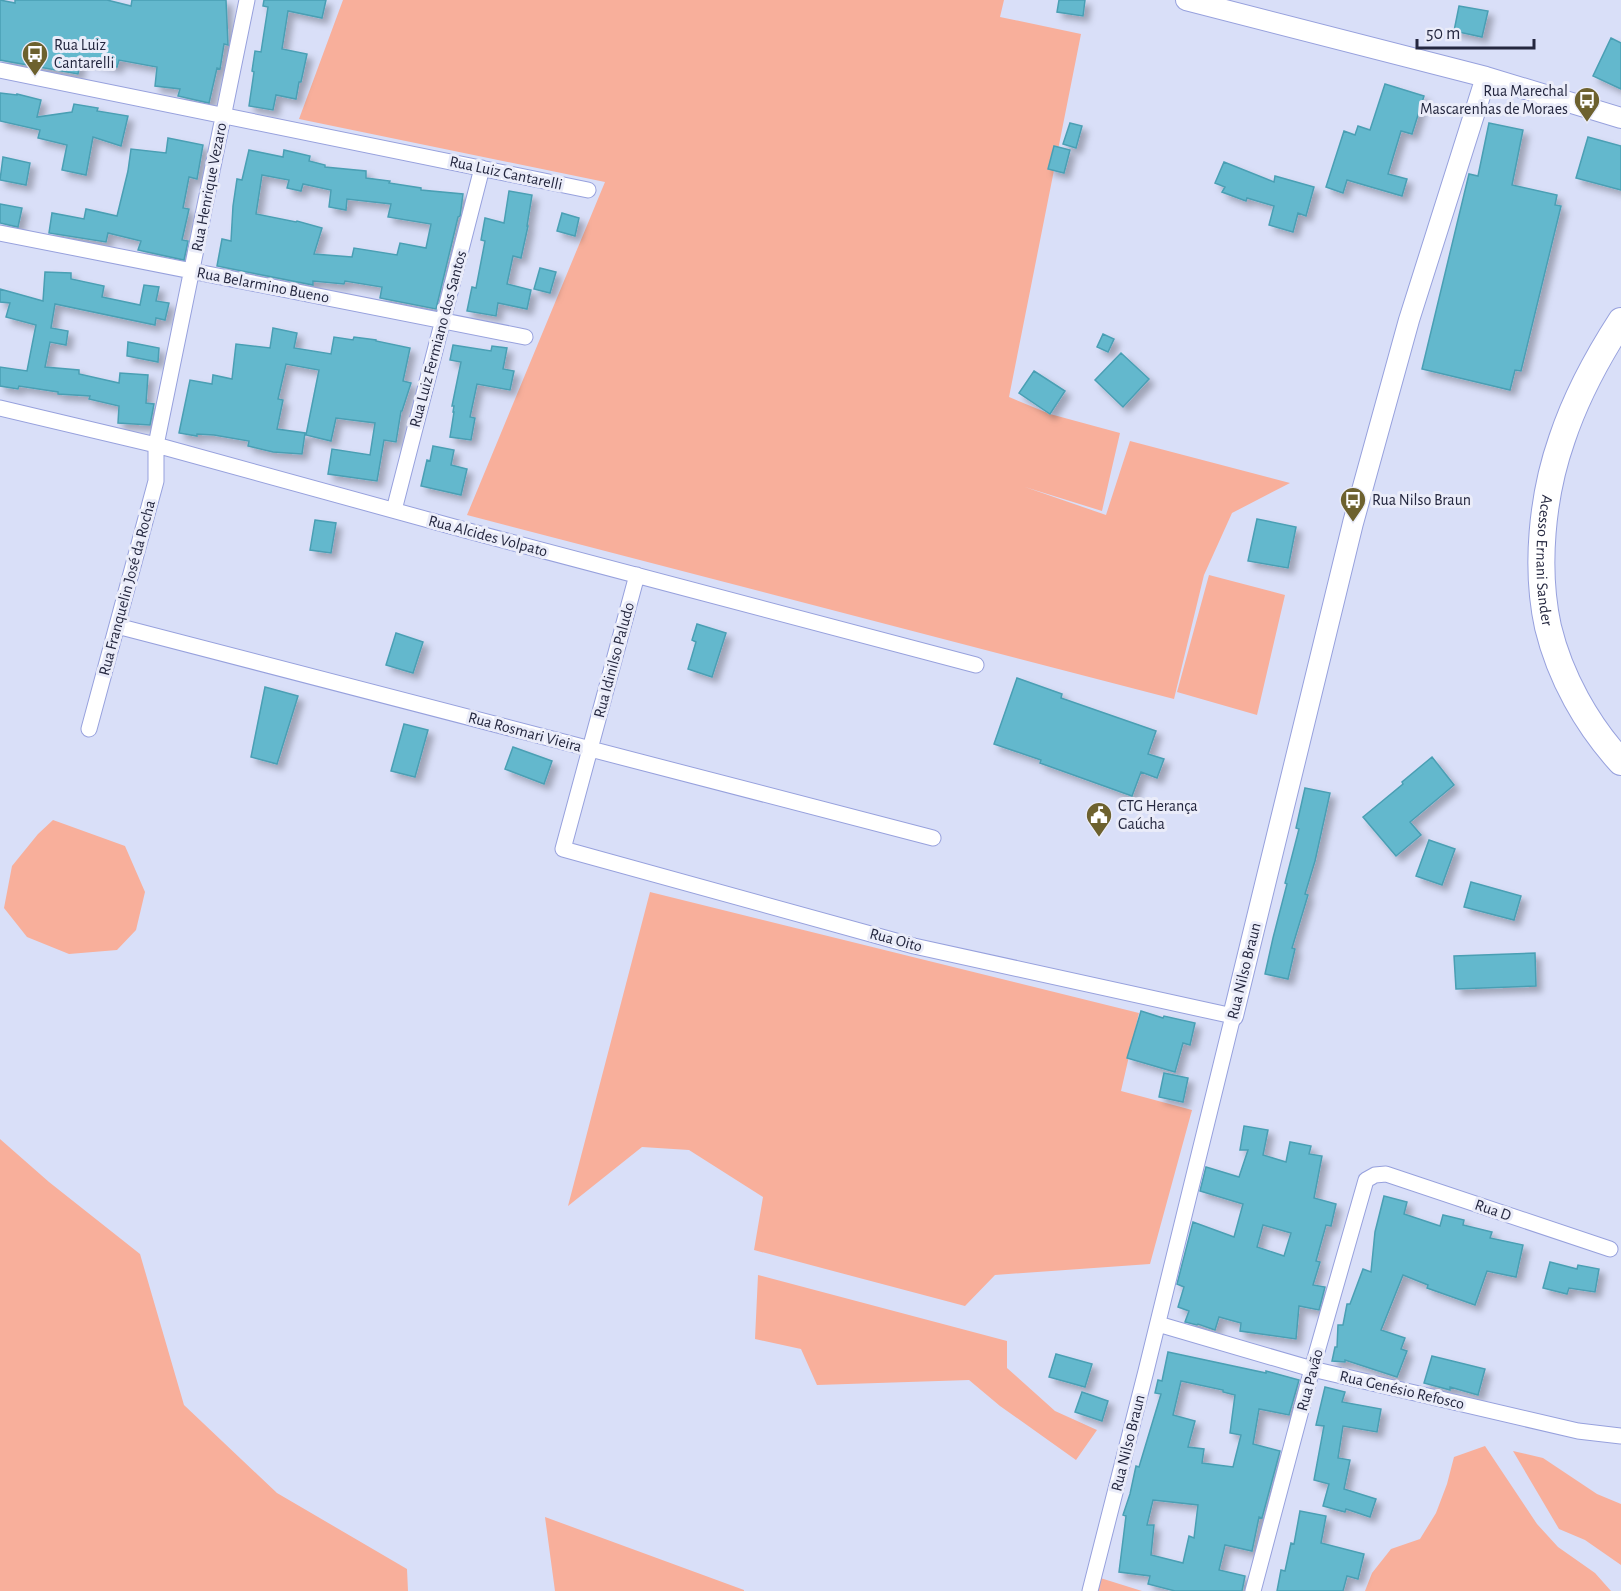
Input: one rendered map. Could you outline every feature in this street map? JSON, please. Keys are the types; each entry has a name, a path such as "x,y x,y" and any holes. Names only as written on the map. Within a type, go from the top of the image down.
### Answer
{"highway":[{"name":"Acesso Ernani Sander","path":"1621,321 1584,385 1562,438 1551,474 1545,510 1542,574 1548,627 1562,670 1583,712 1621,762"}],"street":[{"name":"Rua Henrique Vezaro","path":"156,445 247,0"},
{"path":"1186,0 1486,77 1621,118"},
{"name":"Rua Luiz Cantarelli","path":"0,70 588,190"},
{"name":"Rua Nilso Braun","path":"1090,1591 1158,1324 1353,523 1409,320 1486,77"},
{"name":"Rua Luiz Fermiano dos Santos","path":"394,510 482,168"},
{"name":"Rua Belarmino Bueno","path":"0,233 525,337"},
{"name":"Rua Alcides Volpato","path":"0,408 156,445 976,665"},
{"name":"Rua Franquelin José da Rocha","path":"89,729 156,480 156,445"},
{"name":"Rua Idinilso Paludo","path":"563,849 637,575"},
{"name":"Rua Rosmari Vieira","path":"117,626 933,838"},
{"name":"Rua Oito","path":"563,849 914,946 1233,1016"},
{"name":"Rua D","path":"1375,1175 1386,1174 1610,1249"},
{"name":"Rua Pavão","path":"1253,1591 1312,1369 1366,1180 1375,1175"},
{"name":"Rua Genésio Refosco","path":"1158,1324 1312,1369 1578,1431 1621,1437"}],"shaded area":[{"path":"343,0 1004,0 1000,17 1081,34 1009,397 1050,414 1120,433 1102,511 1025,487 1106,515 1130,441 1290,483 1232,513 1204,575 1174,699 467,515 605,182 299,119"},
{"path":"1209,575 1285,595 1257,715 1177,692"},
{"path":"53,820 125,846 145,892 136,930 117,950 69,954 27,937 4,908 12,866 38,834"},
{"path":"650,892 1139,1013 1121,1091 1192,1110 1150,1264 995,1275 965,1306 754,1250 763,1197 689,1150 642,1147 568,1206"},
{"path":"0,1139 49,1182 140,1254 184,1405 277,1493 407,1569 408,1591 0,1591"},
{"path":"758,1275 1007,1341 1007,1368 1055,1411 1097,1430 1076,1460 1000,1406 969,1380 817,1385 801,1349 755,1339"},
{"path":"1485,1446 1537,1524 1558,1547 1595,1573 1611,1591 1365,1591 1372,1573 1391,1549 1420,1539 1436,1513 1454,1457"},
{"path":"1513,1451 1543,1458 1597,1494 1621,1504 1621,1565 1585,1540 1559,1529"},
{"path":"545,1517 744,1590 744,1591 555,1591"},
{"path":"1094,1576 1142,1591 1091,1591"}],"building":[{"path":"0,0 15,3 15,0 107,0 131,6 132,0 226,0 228,45 224,44 220,69 217,68 209,103 178,96 180,89 155,86 157,67 119,60 117,67 81,59 78,74 0,60"},
{"path":"264,0 326,0 322,18 288,11 282,49 307,54 296,99 276,95 273,110 249,106 255,51 261,52 268,7 263,6"},
{"path":"1059,0 1085,0 1083,16 1057,12"},
{"path":"1459,6 1488,11 1482,37 1454,31"},
{"path":"1611,38 1621,43 1621,89 1593,76"},
{"path":"1385,84 1424,96 1412,134 1401,131 1388,174 1407,179 1402,196 1347,180 1343,193 1326,187 1344,131 1355,135 1358,126 1370,130"},
{"path":"0,93 17,94 41,100 37,117 72,112 74,104 98,108 97,111 128,116 121,146 93,137 86,175 62,170 67,145 38,138 40,130 0,121"},
{"path":"1070,123 1082,126 1076,148 1063,144"},
{"path":"1489,123 1523,130 1512,185 1557,195 1555,205 1561,206 1521,371 1515,370 1510,390 1422,369 1469,174 1478,176"},
{"path":"1588,137 1621,146 1621,190 1576,178"},
{"path":"168,138 203,145 197,179 189,177 183,208 189,209 182,240 188,241 184,260 138,250 141,241 108,233 106,242 49,233 52,213 84,219 86,209 117,216 131,149 166,153"},
{"path":"1054,146 1070,150 1064,173 1048,169"},
{"path":"249,150 283,157 284,150 310,156 309,161 325,165 325,167 366,171 366,178 390,181 389,183 421,188 421,190 463,194 460,216 436,309 380,298 382,287 345,281 344,284 313,281 313,285 217,266 222,239 231,241 237,179 242,180","holes":["262,175 289,180 287,188 301,191 303,184 331,190 329,207 346,210 347,199 391,204 388,217 431,224 426,248 400,243 397,255 354,248 352,257 314,254 322,228 256,214"]},
{"path":"3,157 30,163 26,185 0,180"},
{"path":"1224,162 1274,182 1275,176 1314,187 1306,216 1298,213 1293,232 1269,225 1274,206 1247,198 1246,201 1222,192 1225,187 1215,183"},
{"path":"509,191 532,195 521,258 513,256 507,284 531,290 527,309 498,303 496,316 467,311 472,287 476,288 485,241 481,240 485,218 504,223"},
{"path":"0,204 22,208 18,227 0,223"},
{"path":"562,213 579,218 575,236 557,231"},
{"path":"540,268 556,272 550,293 534,289"},
{"path":"45,272 71,273 71,279 104,286 102,297 140,305 144,285 159,287 156,301 169,303 165,320 156,318 155,325 55,304 51,328 68,331 66,345 50,342 45,367 79,370 79,374 119,383 120,373 148,375 146,403 154,404 150,425 118,423 119,406 89,399 90,396 58,394 58,392 19,386 18,389 0,386 0,367 27,371 36,325 6,317 10,303 0,302 0,289 43,301"},
{"path":"273,328 297,333 294,348 331,354 334,337 376,340 410,348 403,381 411,383 401,411 396,442 384,440 377,481 328,474 332,449 370,455 375,423 336,418 331,441 306,435 319,370 286,364 278,399 283,400 277,429 305,433 302,454 273,452 248,446 249,441 214,435 197,434 197,436 179,433 190,380 212,384 213,375 232,379 236,344 270,348"},
{"path":"1103,334 1114,339 1108,352 1097,347"},
{"path":"128,342 159,348 158,362 127,356"},
{"path":"453,345 491,351 492,346 507,348 503,369 514,371 510,390 477,384 470,417 475,418 471,440 450,437 454,412 454,406 452,406 461,362 450,360"},
{"path":"1121,353 1149,379 1123,407 1095,380"},
{"path":"1034,371 1065,391 1050,414 1019,393"},
{"path":"433,446 454,450 451,465 467,469 461,495 421,486"},
{"path":"1257,519 1296,527 1288,568 1248,561"},
{"path":"315,520 336,523 331,553 310,550"},
{"path":"697,624 726,633 712,677 688,669 696,642 692,640"},
{"path":"396,633 423,642 413,673 386,665"},
{"path":"1017,678 1062,694 1061,698 1156,731 1148,754 1164,759 1157,778 1141,772 1132,796 994,744"},
{"path":"265,687 298,696 277,764 251,757"},
{"path":"404,724 428,730 415,777 391,771"},
{"path":"513,747 552,761 544,784 505,769"},
{"path":"1432,757 1454,785 1410,822 1421,835 1396,856 1363,817"},
{"path":"1305,788 1330,793 1305,894 1308,895 1292,948 1295,949 1288,979 1265,974 1299,829 1296,828"},
{"path":"1429,840 1455,849 1442,885 1416,876"},
{"path":"1471,882 1521,896 1514,920 1464,907"},
{"path":"1535,953 1536,986 1456,989 1454,956"},
{"path":"1141,1011 1163,1018 1164,1016 1195,1023 1190,1045 1183,1043 1175,1072 1127,1058"},
{"path":"1164,1073 1188,1078 1183,1102 1159,1097"},
{"path":"1244,1126 1268,1130 1263,1155 1286,1162 1290,1142 1311,1146 1309,1154 1322,1156 1314,1198 1336,1204 1331,1226 1326,1225 1316,1261 1320,1262 1313,1285 1325,1287 1319,1310 1299,1306 1296,1339 1240,1331 1241,1323 1219,1317 1215,1330 1185,1322 1189,1311 1178,1307 1184,1287 1177,1284 1193,1222 1234,1237 1243,1204 1200,1191 1206,1167 1239,1177 1248,1150 1240,1150","holes":["1263,1225 1291,1233 1284,1256 1257,1247"]},
{"path":"1384,1196 1407,1202 1404,1214 1440,1226 1443,1215 1464,1220 1463,1225 1492,1232 1490,1238 1523,1245 1516,1277 1487,1271 1475,1305 1427,1288 1428,1285 1403,1275 1381,1330 1405,1338 1401,1349 1407,1351 1397,1377 1345,1360 1345,1362 1332,1361 1335,1347 1337,1347 1338,1325 1343,1325 1347,1304 1350,1304 1363,1269 1371,1272 1375,1232"},
{"path":"1550,1262 1577,1269 1578,1265 1599,1269 1595,1292 1569,1288 1567,1294 1543,1288"},
{"path":"1168,1352 1266,1373 1266,1371 1299,1380 1289,1415 1259,1409 1253,1444 1280,1451 1262,1518 1259,1517 1252,1551 1225,1545 1219,1570 1245,1576 1242,1591 1175,1591 1148,1584 1150,1576 1119,1572 1126,1516 1123,1515 1136,1466 1139,1467 1161,1394 1155,1393 1158,1380 1162,1381","holes":["1181,1381 1223,1390 1223,1392 1235,1395 1230,1433 1241,1435 1233,1467 1202,1463 1204,1449 1188,1447 1195,1421 1173,1415","1153,1500 1198,1505 1194,1538 1189,1536 1183,1563 1151,1555 1154,1525 1147,1525"]},
{"path":"1056,1354 1092,1364 1085,1387 1049,1377"},
{"path":"1432,1356 1485,1369 1478,1395 1424,1383"},
{"path":"1325,1387 1345,1392 1342,1402 1381,1409 1377,1432 1343,1426 1338,1458 1350,1460 1344,1489 1376,1499 1370,1517 1346,1509 1345,1512 1323,1506 1329,1484 1314,1480 1324,1426 1316,1425"},
{"path":"1082,1392 1108,1401 1102,1421 1075,1412"},
{"path":"1300,1511 1326,1516 1321,1543 1364,1554 1358,1579 1347,1576 1343,1591 1277,1591 1281,1570 1285,1571 1291,1543 1294,1544"}],"place":[{"name":"Rua Luiz Cantarelli","path":"35,77"},
{"name":"Rua Marechal Mascarenhas de Moraes","path":"1587,123"},
{"name":"Rua Nilso Braun","path":"1353,523"},
{"name":"CTG Herança Gaúcha","path":"1099,838"}]}
